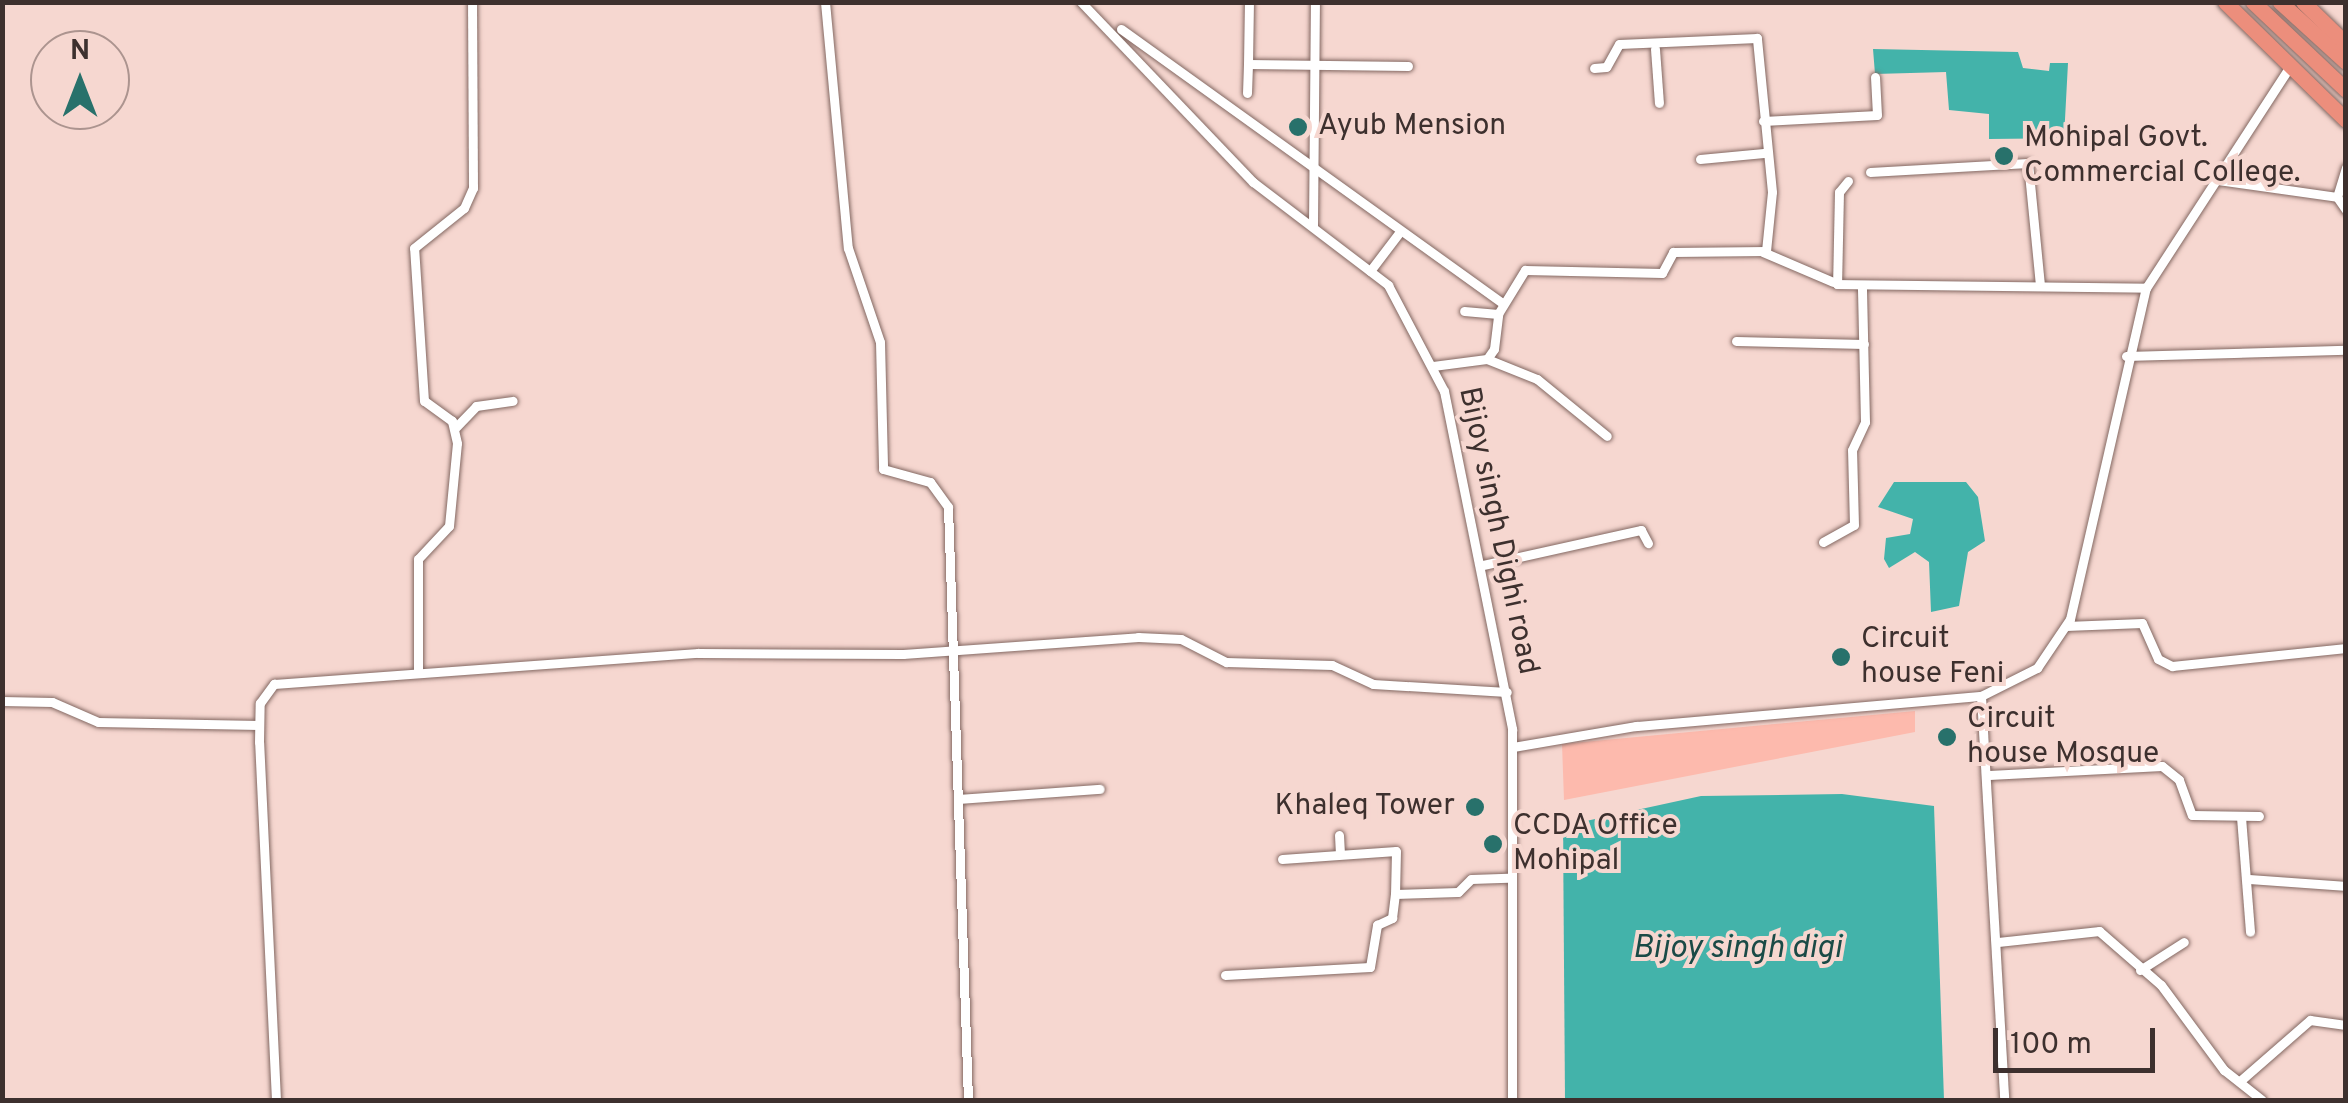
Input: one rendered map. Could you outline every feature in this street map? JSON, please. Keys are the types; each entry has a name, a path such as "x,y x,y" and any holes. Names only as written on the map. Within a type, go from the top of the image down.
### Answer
{"highway":[{"path":"2226,2 2346,120"},
{"path":"2254,2 2346,90"},
{"path":"2280,2 2346,62"},
{"path":"2303,2 2346,44"}],"street":[{"path":"456,427 424,401 414,258 417,241 453,218 473,188 472,2"},
{"path":"825,2 848,248 880,342 883,469 944,492 954,647 968,1100"},
{"name":"Bijoy singh Dighi road","path":"1081,2 1253,182 1370,270 1404,304 1433,366 1484,565 1507,692 1512,748 1508,878 1512,1100"},
{"path":"1246,93 1249,2"},
{"path":"1313,224 1315,2"},
{"path":"1121,29 1500,309"},
{"path":"1594,68 1610,64 1619,44 1654,49 1757,38 1764,153 1772,192 1763,252"},
{"path":"1654,49 1659,103"},
{"path":"1248,64 1408,66"},
{"path":"1512,748 1636,726 1981,696 2037,668 2066,626 2126,356 2146,288 2290,66"},
{"path":"1762,121 1877,115 1875,77"},
{"path":"1700,159 1764,153"},
{"path":"1870,172 2028,163 2040,285"},
{"path":"2336,197 2346,167"},
{"path":"2218,180 2336,197 2346,210"},
{"path":"1833,282 1838,192 1848,181"},
{"path":"1370,270 1399,233"},
{"path":"1487,359 1500,309 1525,270 1662,274 1672,252 1763,252 1833,282 1862,285 2146,288"},
{"path":"1824,542 1854,525 1864,344 1862,285"},
{"path":"1464,311 1500,309"},
{"path":"1736,341 1864,344"},
{"path":"2126,356 2346,350"},
{"path":"1433,366 1487,359 1537,379 1607,436"},
{"path":"418,668 418,560 449,526 456,427 476,406 514,401"},
{"path":"1484,565 1641,530 1648,542"},
{"path":"2066,626 2142,623 2158,659 2172,666 2346,648"},
{"path":"276,1100 259,725 263,693 274,684 418,668 1181,639 1226,662 1332,665 1373,684 1507,692"},
{"path":"1981,696 1989,775 2004,1100"},
{"path":"2,701 52,702 98,722 259,725"},
{"path":"1989,775 2162,766 2180,780 2192,815 2259,816"},
{"path":"959,799 1100,789"},
{"path":"2241,817 2250,879 2250,932"},
{"path":"1339,835 1340,854"},
{"path":"1226,976 1370,967 1377,926 1392,918 1396,851 1282,859"},
{"path":"1396,894 1508,878"},
{"path":"2250,879 2346,886"},
{"path":"1998,942 2099,931 2140,970 2240,1082 2262,1100"},
{"path":"2140,970 2184,942"},
{"path":"2240,1082 2310,1020 2346,1025"}],"shaded area":[{"path":"1915,711 1915,732 1564,800 1562,744"}],"water":[{"path":"1873,49 2018,52 2023,68 2049,71 2050,63 2068,63 2064,138 1989,139 1989,114 1949,110 1946,72 1875,74"},
{"path":"1894,482 1966,482 1978,497 1985,541 1968,552 1959,606 1931,612 1929,562 1915,552 1889,568 1884,559 1886,538 1910,534 1913,519 1878,507"},
{"name":"Bijoy singh digi","path":"1842,794 1934,806 1944,1100 1565,1100 1563,826 1701,796"}],"place":[{"name":"Ayub Mension","path":"1298,127"},
{"name":"Mohipal Govt. Commercial College.","path":"2004,156"},
{"name":"Circuit house Feni","path":"1841,657"},
{"name":"Circuit house Mosque","path":"1947,737"},
{"name":"Khaleq Tower","path":"1475,807"},
{"name":"CCDA Office Mohipal","path":"1493,844"}]}
